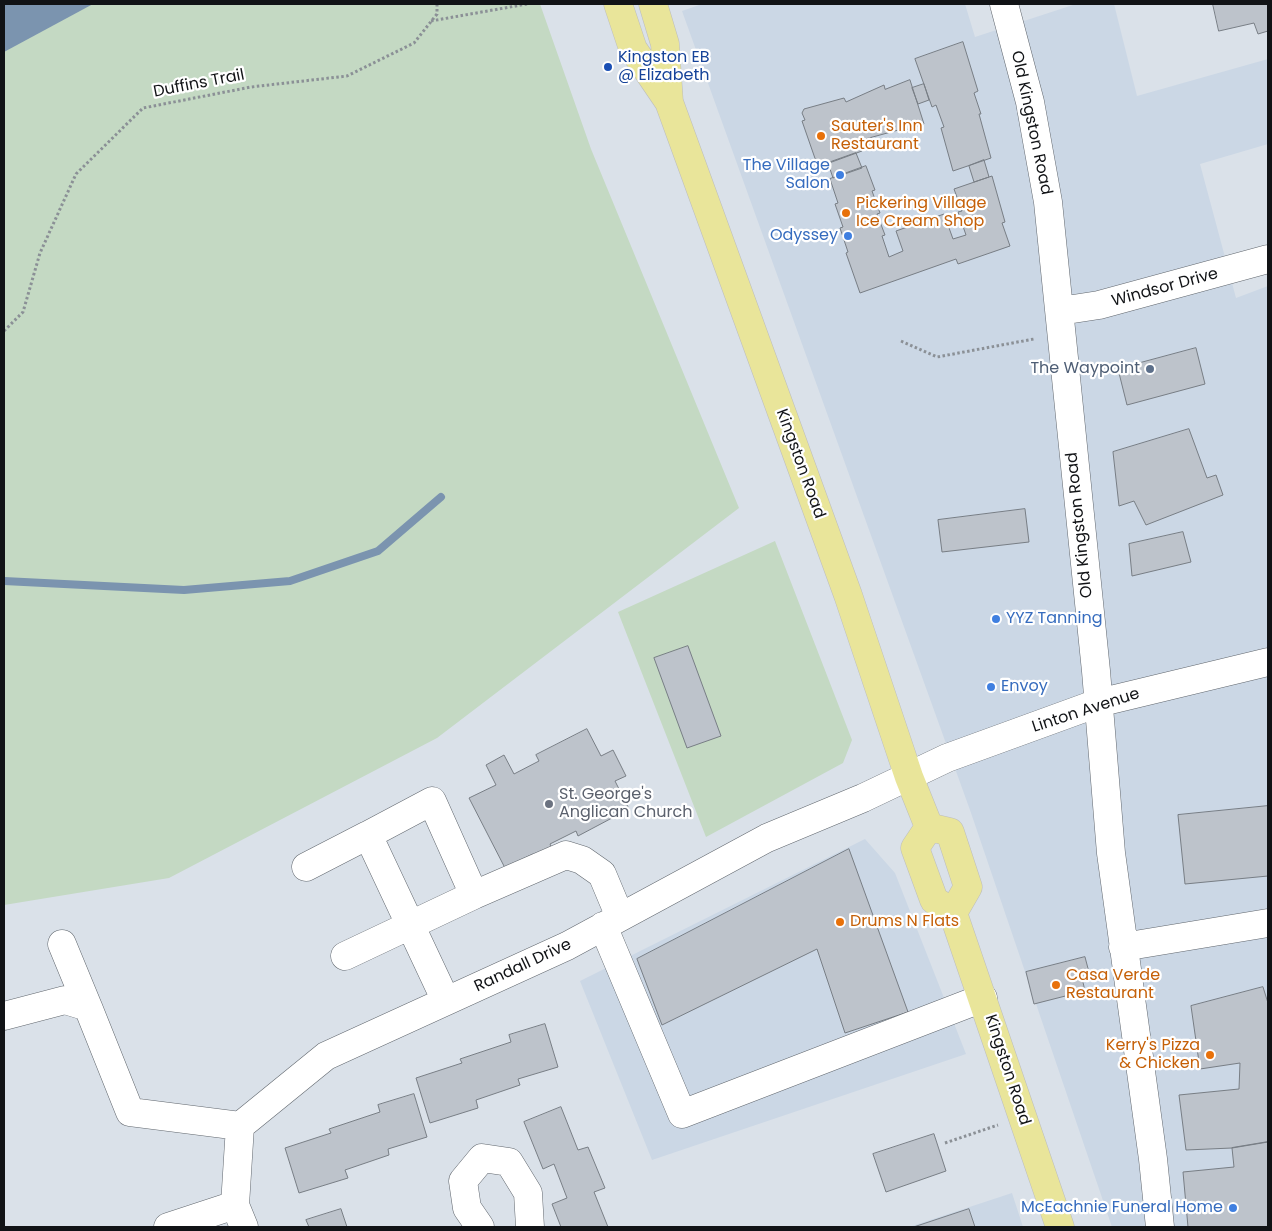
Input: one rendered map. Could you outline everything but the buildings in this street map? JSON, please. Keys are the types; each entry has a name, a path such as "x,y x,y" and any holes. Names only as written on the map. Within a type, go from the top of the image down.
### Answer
{"main road":[{"path":"618,4 633,49 669,102"},
{"path":"652,4 666,44 669,102"},
{"name":"Kingston Road","path":"669,102 848,595 909,776 930,827"},
{"path":"930,827 950,832 968,887 953,913 934,900 915,848 930,827"},
{"name":"Kingston Road","path":"953,913 1060,1227"}],"street":[{"name":"Old Kingston Road","path":"1004,4 1030,102 1048,202 1123,946 1153,1159 1160,1227"},
{"name":"Windsor Drive","path":"1060,311 1099,305 1268,259"},
{"name":"Linton Avenue","path":"909,776 946,758 1098,703 1268,662"},
{"name":"Randall Drive","path":"240,1126 326,1056 567,946 768,838 909,776"},
{"path":"306,868 432,801 474,895"},
{"path":"368,835 446,1001"},
{"path":"345,956 474,895 566,855 582,860 602,874 612,922 682,1114 983,998"},
{"path":"1123,946 1268,923"},
{"path":"62,944 130,1112 240,1126 239,1216 171,1227"},
{"path":"4,1016 64,1000 88,1007"},
{"path":"480,1227 467,1208 463,1181 482,1158 509,1162 528,1193 530,1227"}],"path":[{"name":"Duffins Trail","path":"4,331 23,312 40,253 76,174 143,108 251,87 347,76 414,43 437,14 437,4"},
{"path":"430,21 527,4"},
{"path":"901,340 937,358 1034,339"},
{"path":"945,1143 1023,1116"}],"shaded area":[{"path":"702,4 965,4 975,37 1076,4 1114,4 1137,96 1268,59 1268,144 1200,164 1236,298 1268,286 1268,1227 1112,1227 970,810 682,11"},
{"path":"865,839 895,873 966,1054 652,1160 580,981"},
{"path":"1012,1193 1023,1227 909,1227"}],"green space":[{"path":"4,4 540,4 591,149 739,508 437,738 169,878 4,905"},
{"path":"775,541 852,740 843,763 706,837 618,612"}],"water":[{"path":"4,4 93,4 4,52"}],"waterway":[{"path":"4,581 184,590 290,581 378,551 441,497"}],"place":[{"name":"Kingston EB @ Elizabeth","path":"608,67"},
{"name":"Sauter's Inn Restaurant","path":"821,136"},
{"name":"The Village Salon","path":"840,175"},
{"name":"Pickering Village Ice Cream Shop","path":"846,213"},
{"name":"Odyssey","path":"848,236"},
{"name":"The Waypoint","path":"1150,369"},
{"name":"YYZ Tanning","path":"996,619"},
{"name":"Envoy","path":"991,687"},
{"name":"St. George's Anglican Church","path":"549,804"},
{"name":"Drums N Flats","path":"840,922"},
{"name":"Casa Verde Restaurant","path":"1056,985"},
{"name":"Kerry's Pizza & Chicken","path":"1210,1055"},
{"name":"McEachnie Funeral Home","path":"1233,1208"}]}
